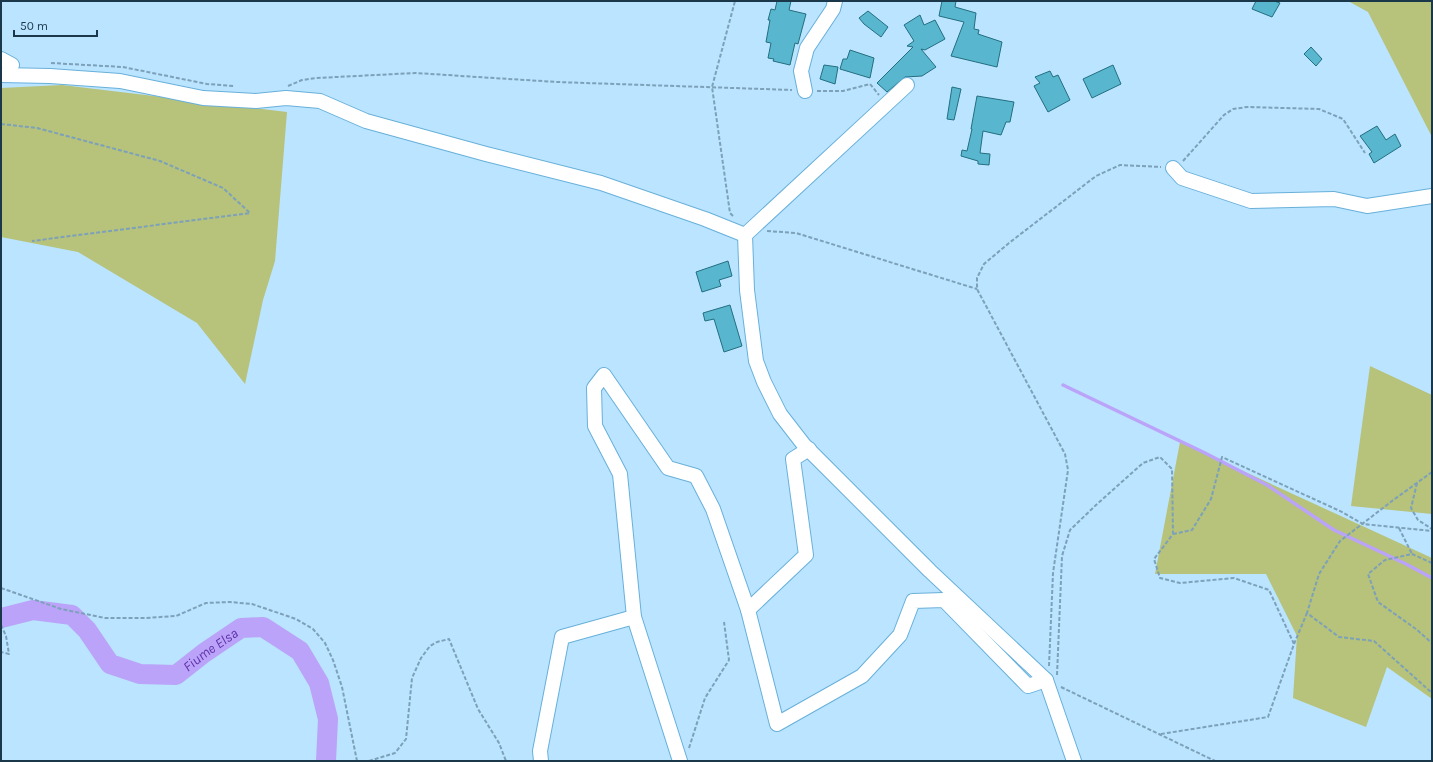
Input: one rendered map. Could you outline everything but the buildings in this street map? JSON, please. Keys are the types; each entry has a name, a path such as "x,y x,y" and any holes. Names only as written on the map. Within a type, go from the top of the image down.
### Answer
{"street":[{"path":"805,91 801,71 807,48 834,9 835,1"},
{"path":"1,76 50,76 120,81 203,98 256,101 286,98 320,101 366,121 486,154 601,183 705,219 748,232"},
{"path":"907,85 748,232 748,290 756,360 764,382 780,414 809,449 930,571 1052,678 1074,761"},
{"path":"1173,168 1182,178 1251,201 1334,198 1367,206 1432,196"},
{"path":"684,758 634,617 620,474 595,426 594,388 604,375 668,468 696,476 713,509 748,610 777,724 862,676 900,635 913,602 944,600 1028,686 1052,678"},
{"path":"748,610 806,555 793,459 809,449"},
{"path":"541,761 540,751 562,637 634,617"}],"path":[{"path":"735,1 712,87 730,213 735,217"},
{"path":"50,62 123,66 207,84 236,86"},
{"path":"287,87 302,80 317,78 415,73 557,82 805,91 843,91 870,84 886,104"},
{"path":"1215,761 1052,678 1049,672 1053,573 1068,470 1065,454 977,289 977,278 984,264 1096,176 1120,164 1173,168 1183,161 1224,115 1233,110 1247,107 1319,109 1343,119 1365,153"},
{"path":"1,124 37,128 160,161 223,188 250,213 32,240"},
{"path":"748,232 796,233 977,289"},
{"path":"1052,678 1062,556 1070,530 1143,463 1160,457 1172,469 1173,534 1154,559 1160,578 1180,583 1234,578 1268,590 1294,644"},
{"path":"1173,534 1192,530 1212,499 1222,457 1340,511 1363,524 1432,530"},
{"path":"1160,734 1268,717 1294,644 1307,613 1319,574 1340,541 1432,472"},
{"path":"1417,482 1411,508 1418,520 1432,530"},
{"path":"1399,528 1412,554 1432,564"},
{"path":"1412,554 1385,560 1368,574 1378,602 1416,629 1432,643"},
{"path":"1,588 61,609 105,618 176,616 206,603 230,602 252,604 296,619 317,634 325,643 333,660 342,687 357,761"},
{"path":"1307,613 1339,637 1374,641 1432,693"},
{"path":"684,758 705,698 729,660 724,622"},
{"path":"1,625 6,636 9,654 1,652"},
{"path":"369,761 395,753 406,740 412,678 420,658 430,646 437,642 449,639 478,709 499,743 506,761"}],"green space":[{"path":"1348,1 1432,1 1432,137 1368,12"},
{"path":"62,85 287,112 275,261 263,300 245,384 197,323 78,252 1,237 1,88"},
{"path":"1370,366 1432,395 1432,514 1351,506"},
{"path":"1180,442 1432,558 1432,699 1387,667 1366,727 1293,698 1297,636 1266,574 1155,574"}],"waterway":[{"path":"1063,385 1205,453 1267,485 1334,530 1432,578"},
{"name":"Fiume Elsa","path":"1,618 33,610 72,615 87,630 110,664 140,674 176,675 204,653 241,628 263,627 300,651 319,683 328,719 326,761"}]}
